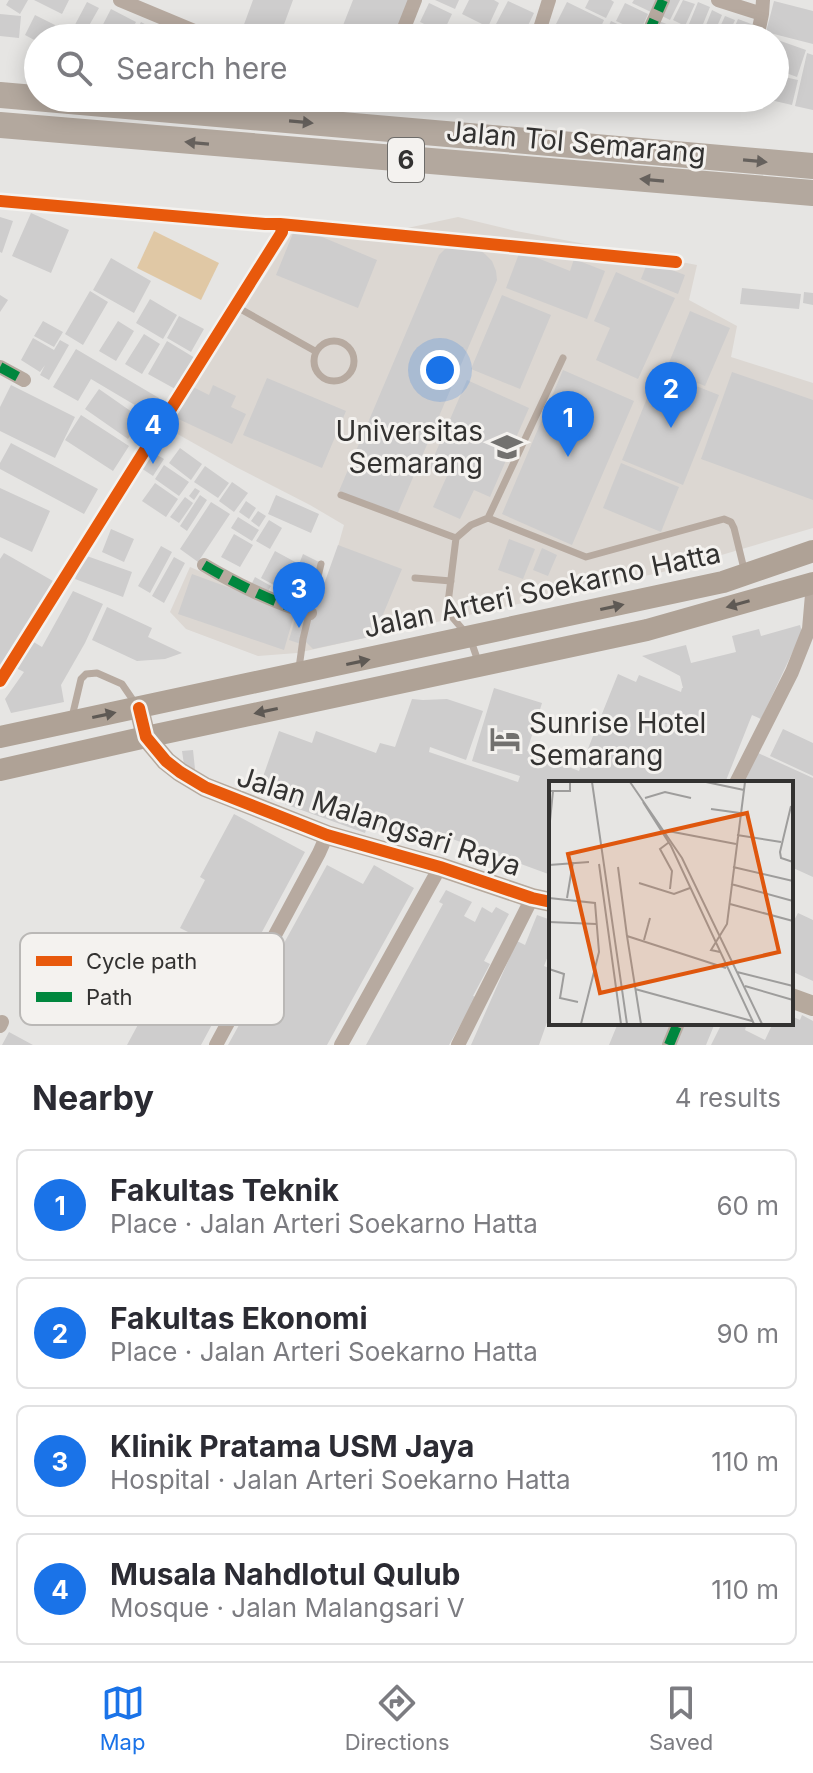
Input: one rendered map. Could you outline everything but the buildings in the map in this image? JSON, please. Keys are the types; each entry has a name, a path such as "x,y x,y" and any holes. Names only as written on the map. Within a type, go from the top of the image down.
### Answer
{"highway":[{"name":"Jalan Tol Semarang","path":"0,95 24,97"},
{"name":"Jalan Tol Semarang","path":"195,112 813,166"},
{"name":"Jalan Tol Semarang","path":"0,125 813,193"}],"main road":[{"name":"Jalan Arteri Soekarno Hatta","path":"0,737 694,589 813,551"},
{"name":"Jalan Arteri Soekarno Hatta","path":"0,770 647,630 813,583"}],"street":[{"path":"120,0 177,24"},
{"path":"406,24 415,0"},
{"path":"541,24 549,0"},
{"path":"652,24 663,0"},
{"path":"718,0 762,7"},
{"path":"0,201 250,223 280,230 676,262"},
{"path":"0,681 280,230"},
{"path":"0,367 24,380"},
{"path":"204,565 266,598 310,613"},
{"path":"737,781 809,629 813,583"},
{"name":"Jalan Malangsari Raya","path":"139,708 146,737 166,761 205,787 327,835 542,900"},
{"path":"276,933 327,835"},
{"path":"341,1045 440,867"},
{"path":"458,1045 542,900"},
{"path":"793,999 813,1006"},
{"path":"216,1045 227,1025"},
{"path":"669,1045 677,1025"}],"lane":[{"path":"235,306 315,351"},
{"path":"337,341 348,346 354,358 352,370 343,379 330,381 319,375 313,364 315,351 325,342 337,341"},
{"path":"480,666 470,638 447,611 456,538 471,525 488,518 563,358"},
{"path":"341,495 456,538"},
{"path":"488,518 586,557 724,519 731,522 734,528 745,575"},
{"path":"298,675 303,639 321,564"},
{"path":"415,578 451,581"},
{"path":"70,723 81,679 86,674 97,673 122,684 139,708"}],"shaded area":[{"name":"Universitas Semarang","path":"458,217 697,265 689,300 737,326 731,357 813,383 813,528 667,571 297,653 258,656 186,629 170,612 190,567 277,604 318,617 344,525 165,427 301,219 389,232"},
{"path":"154,231 219,263 201,300 137,268"}],"marked path":[{"path":"652,24 663,0"},
{"path":"0,367 24,380"},
{"path":"204,565 282,604 310,613"},
{"path":"669,1045 677,1025"}],"cycle path":[{"path":"0,201 280,224 282,232 0,681"},
{"path":"280,224 676,262"},
{"path":"139,708 146,737 166,761 205,787 327,835 549,902"}],"place":[{"name":"Fakultas Ekonomi","path":"671,428"},
{"name":"Universitas Semarang","path":"507,447"},
{"name":"Fakultas Teknik","path":"568,457"},
{"name":"Musala Nahdlotul Qulub","path":"153,464"},
{"name":"Klinik Pratama USM Jaya","path":"299,628"},
{"name":"Sunrise Hotel Semarang","path":"505,739"}]}
